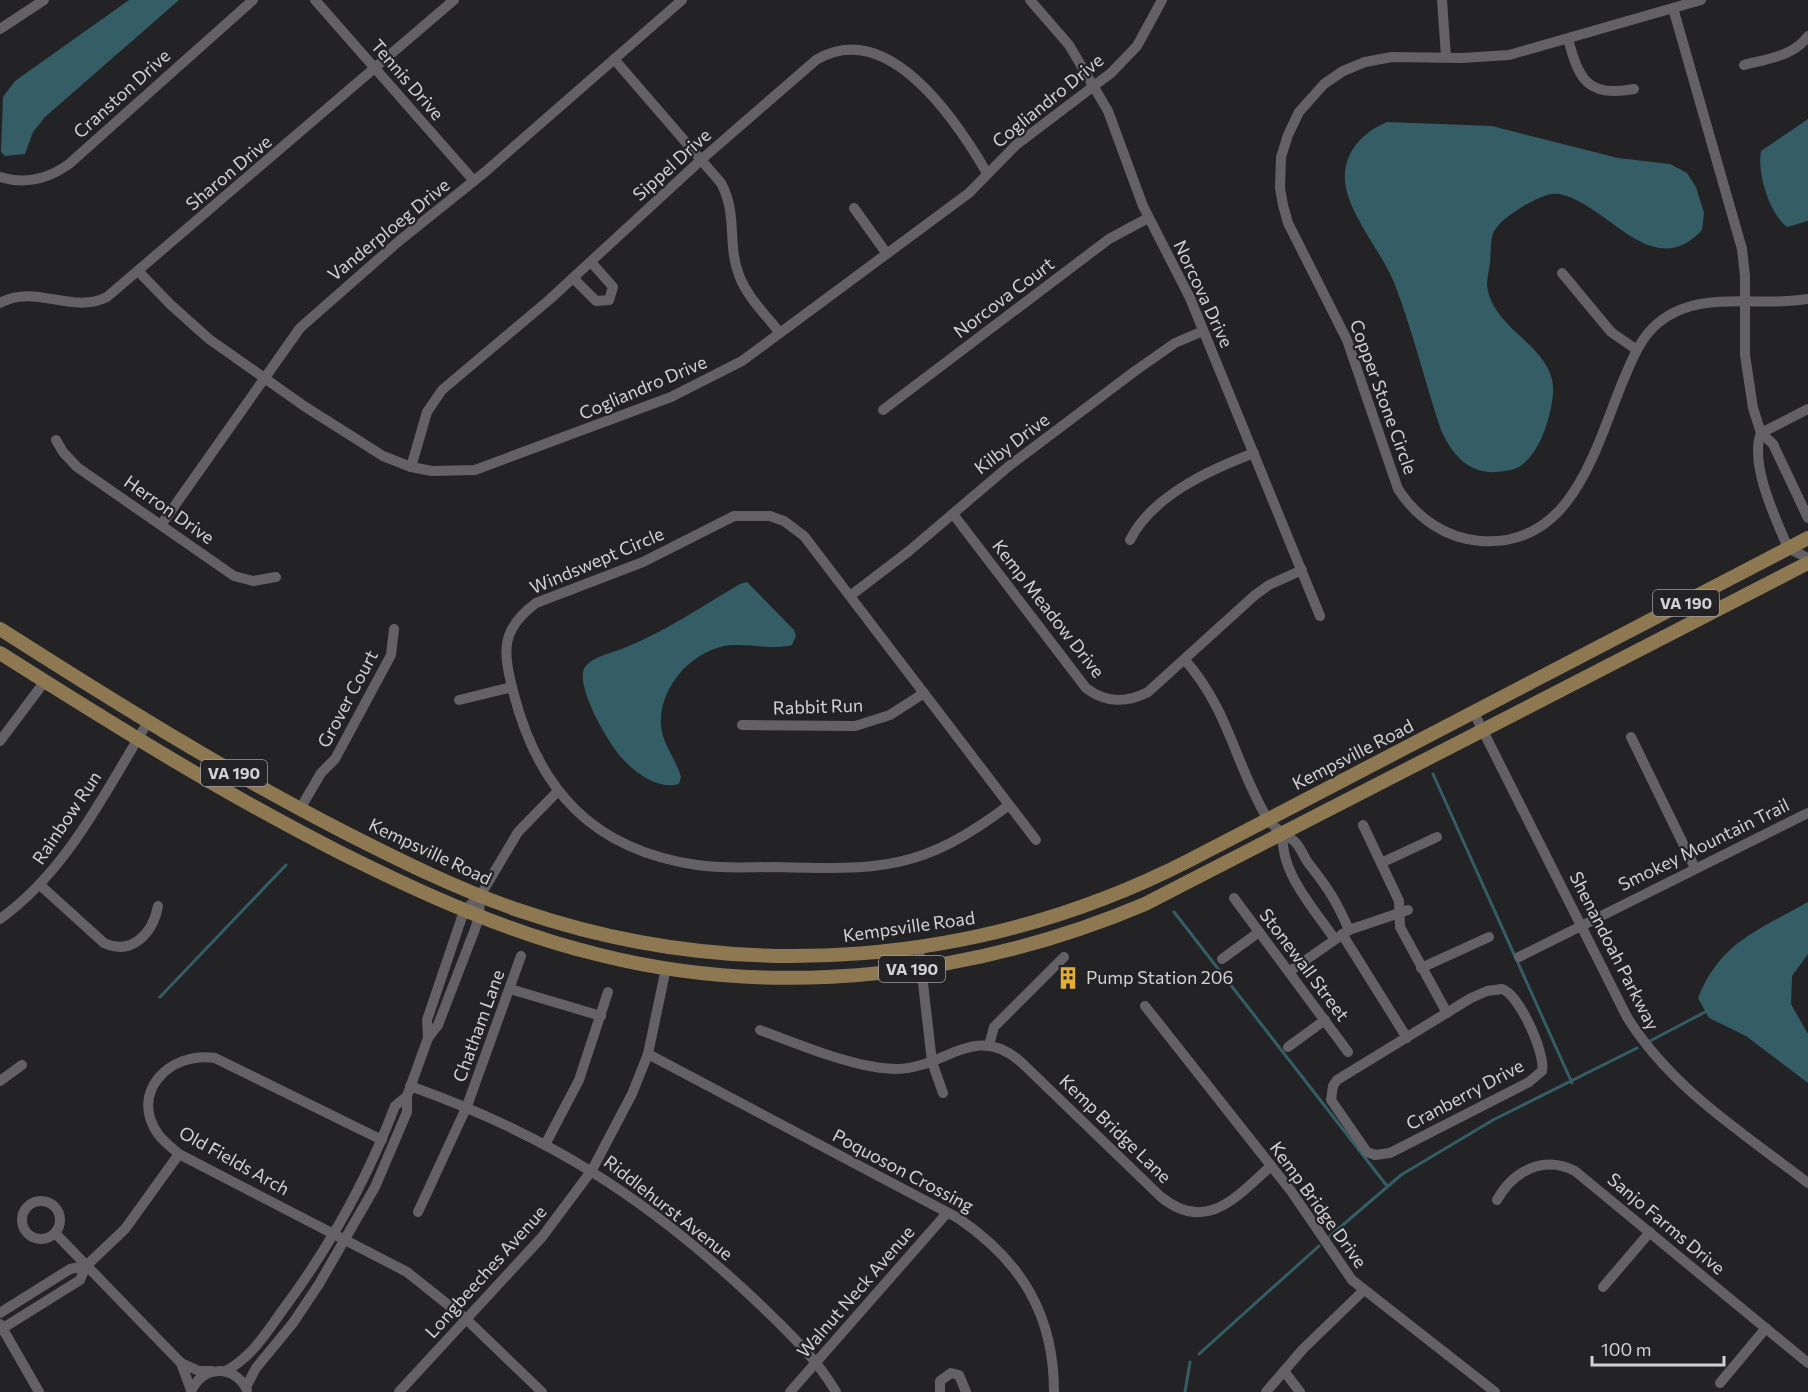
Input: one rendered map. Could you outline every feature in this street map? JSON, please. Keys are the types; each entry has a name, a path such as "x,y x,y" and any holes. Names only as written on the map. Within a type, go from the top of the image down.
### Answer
{"main road":[{"name":"Kempsville Road","path":"0,629 147,722 300,809 413,866 480,896 584,930 648,944 712,953 808,957 919,948 1002,932 1094,903 1154,878 1808,538"},
{"name":"VA 190","path":"0,653 137,740 313,839 479,917 570,947 666,968 780,977 846,976 920,968 1005,951 1099,922 1175,891 1808,563"}],"street":[{"path":"0,29 44,0"},
{"name":"Cranston Drive","path":"0,177 31,181 52,175 63,168 253,0"},
{"name":"Tennis Drive","path":"315,0 474,182"},
{"name":"Sharon Drive","path":"0,303 17,295 32,294 73,303 90,304 107,297 376,70 454,0"},
{"name":"Vanderploeg Drive","path":"160,525 300,328 474,182 682,0"},
{"name":"Norcova Drive","path":"1030,0 1069,45 1095,85 1119,136 1148,218 1177,272 1203,331 1320,616"},
{"name":"Cogliandro Drive","path":"139,272 190,324 264,378 383,456 411,467 446,472 475,470 687,390 742,361 969,193 1016,145 1095,85 1137,46 1162,0"},
{"path":"1442,0 1446,57"},
{"name":"Copper Stone Circle","path":"1701,0 1509,55 1384,58 1365,62 1334,77 1318,89 1299,112 1285,143 1280,166 1280,188 1288,223 1347,340 1398,489 1421,517 1459,537 1491,541 1520,536 1553,518 1575,493 1637,350 1658,323 1676,311 1710,301 1785,303 1808,299"},
{"path":"1673,8 1738,233 1745,276 1748,383 1761,433 1773,444 1808,518"},
{"path":"1744,65 1788,53 1798,47 1808,36"},
{"path":"1568,39 1576,67 1586,83 1611,92 1634,89"},
{"name":"Sippel Drive","path":"411,467 428,412 442,390 573,278 702,159 827,53 851,48 870,51 887,59 921,86 947,113 987,173"},
{"path":"614,59 722,183 732,208 739,276 746,290 780,333"},
{"path":"854,208 887,254"},
{"name":"Norcova Court","path":"883,410 1109,239 1148,218"},
{"path":"573,278 596,301 609,300 613,287 591,262"},
{"path":"1562,273 1611,332 1637,350"},
{"name":"Kilby Drive","path":"850,596 1009,466 1175,343 1203,331"},
{"path":"1807,411 1761,433 1756,445 1764,483 1788,548 1808,558"},
{"name":"Herron Drive","path":"56,440 63,452 77,467 234,576 253,581 276,577"},
{"path":"1130,540 1136,527 1153,510 1186,486 1211,471 1254,453"},
{"name":"Kemp Meadow Drive","path":"953,514 1092,693 1110,700 1137,698 1148,692 1255,595 1302,570"},
{"name":"Windswept Circle","path":"1009,805 952,844 908,861 887,865 843,868 699,866 648,855 620,843 584,818 557,792 535,757 512,687 505,647 510,630 520,615 536,603 643,562 734,516 770,516 794,528 804,536 1036,840"},
{"name":"Grover Court","path":"300,809 321,773 335,759 391,655 394,629"},
{"path":"1185,660 1221,711 1268,820 1283,835 1296,842 1310,865 1320,874 1330,890 1342,934"},
{"path":"0,741 45,681"},
{"path":"459,700 512,687"},
{"name":"Rabbit Run","path":"742,725 855,726 890,715 924,693"},
{"name":"Shenandoah Parkway","path":"1474,713 1627,1017 1659,1063 1693,1096 1808,1183"},
{"name":"Rainbow Run","path":"0,919 40,885 73,844 147,722"},
{"path":"1631,737 1695,868"},
{"path":"428,1038 427,1020 464,911 480,896 518,832 557,792"},
{"name":"Smokey Mountain Trail","path":"1519,957 1581,924 1808,813"},
{"path":"1363,825 1403,911 1400,927 1447,1013"},
{"path":"1283,835 1281,851 1306,899 1342,934 1407,1038"},
{"path":"1380,862 1437,837"},
{"path":"40,885 104,943 118,948 138,942 152,927 158,906"},
{"path":"55,1233 181,1363 199,1371 226,1371 235,1374 247,1389 256,1368 293,1323 319,1284 384,1166 407,1112 409,1091 428,1038 438,1024 479,917 480,896"},
{"name":"Stonewall Street","path":"1234,898 1348,1052"},
{"path":"1290,971 1342,934 1403,911"},
{"path":"1222,959 1259,932"},
{"path":"1421,968 1489,937"},
{"path":"919,948 932,1062 944,1093"},
{"name":"Chatham Lane","path":"418,1212 467,1107 521,956"},
{"path":"760,1030 849,1060 868,1064 897,1069 932,1062 957,1051 989,1045 994,1027 1064,957"},
{"name":"Longbeeches Avenue","path":"399,1392 542,1237 592,1170 632,1094 648,1054 666,968"},
{"path":"510,989 601,1016"},
{"name":"Cranberry Drive","path":"1502,989 1509,991 1543,1055 1542,1071 1529,1082 1390,1153 1375,1155 1367,1152 1344,1122 1331,1100 1331,1093 1337,1080 1407,1038 1487,991 1502,989"},
{"path":"546,1143 579,1080 608,992"},
{"name":"Kemp Bridge Drive","path":"1145,1006 1271,1166 1339,1263 1363,1291 1495,1392"},
{"path":"1288,1047 1325,1020"},
{"name":"Kemp Bridge Lane","path":"989,1045 1013,1055 1161,1197 1181,1210 1201,1213 1220,1208 1271,1166"},
{"name":"Poquoson Crossing","path":"648,1054 947,1212 982,1234 1021,1276 1035,1300 1045,1325 1051,1350 1054,1392"},
{"name":"Old Fields Arch","path":"382,1140 227,1064 201,1056 187,1057 169,1066 156,1082 151,1094 151,1115 158,1134 180,1154 407,1272 466,1319 542,1392"},
{"path":"0,1081 22,1065"},
{"path":"226,1371 246,1360 308,1276 334,1234 382,1140 395,1106 409,1091"},
{"name":"Riddlehurst Avenue","path":"409,1091 467,1107 546,1143 592,1170 688,1240 776,1320 816,1363 836,1392"},
{"path":"39,1392 1,1328 80,1280 86,1266 125,1229 180,1154"},
{"name":"Sanjo Farms Drive","path":"1497,1200 1511,1181 1525,1170 1543,1164 1560,1165 1583,1177 1808,1363"},
{"name":"Walnut Neck Avenue","path":"790,1392 947,1212"},
{"path":"1603,1287 1650,1232"},
{"path":"0,1313 70,1269 86,1266"},
{"path":"1266,1392 1303,1349 1363,1291"},
{"path":"1720,1383 1766,1328"},
{"path":"181,1363 191,1391"},
{"path":"191,1391 199,1378 211,1371"},
{"path":"1284,1371 1300,1392"},
{"path":"940,1392 940,1381 951,1373 959,1375 966,1392"}],"water":[{"path":"129,0 179,0 45,117 33,132 25,154 5,156 1,152 3,97 15,81"},
{"path":"1808,119 1808,221 1787,227 1775,212 1766,192 1761,170 1761,151"},
{"path":"1387,122 1492,126 1618,158 1670,164 1687,173 1696,187 1704,213 1702,230 1684,244 1666,249 1648,245 1630,236 1595,211 1559,194 1546,195 1525,205 1512,213 1494,231 1487,282 1491,301 1500,315 1545,363 1552,377 1553,394 1550,412 1540,442 1529,458 1514,469 1497,472 1478,470 1462,461 1450,447 1441,430 1395,285 1352,207 1345,181 1347,161 1356,144 1363,137"},
{"path":"747,582 794,630 796,636 792,645 719,647 692,661 672,684 662,711 662,733 681,777 679,784 654,782 632,768 608,739 589,701 583,678 584,669 596,658 654,634"},
{"path":"1808,902 1808,954 1792,976 1791,1004 1808,1034 1808,1083 1746,1036 1709,1018 1698,998 1707,979 1730,950 1757,930"}],"waterway":[{"path":"1433,774 1572,1083"},
{"path":"160,997 286,865"},
{"path":"1174,912 1387,1186"},
{"path":"1650,1041 1707,1011"},
{"path":"1330,1236 1401,1175 1493,1120 1637,1048"},
{"path":"1199,1354 1319,1246"},
{"path":"1185,1392 1190,1362"}],"place":[{"name":"Pump Station 206","path":"1068,978"}]}
